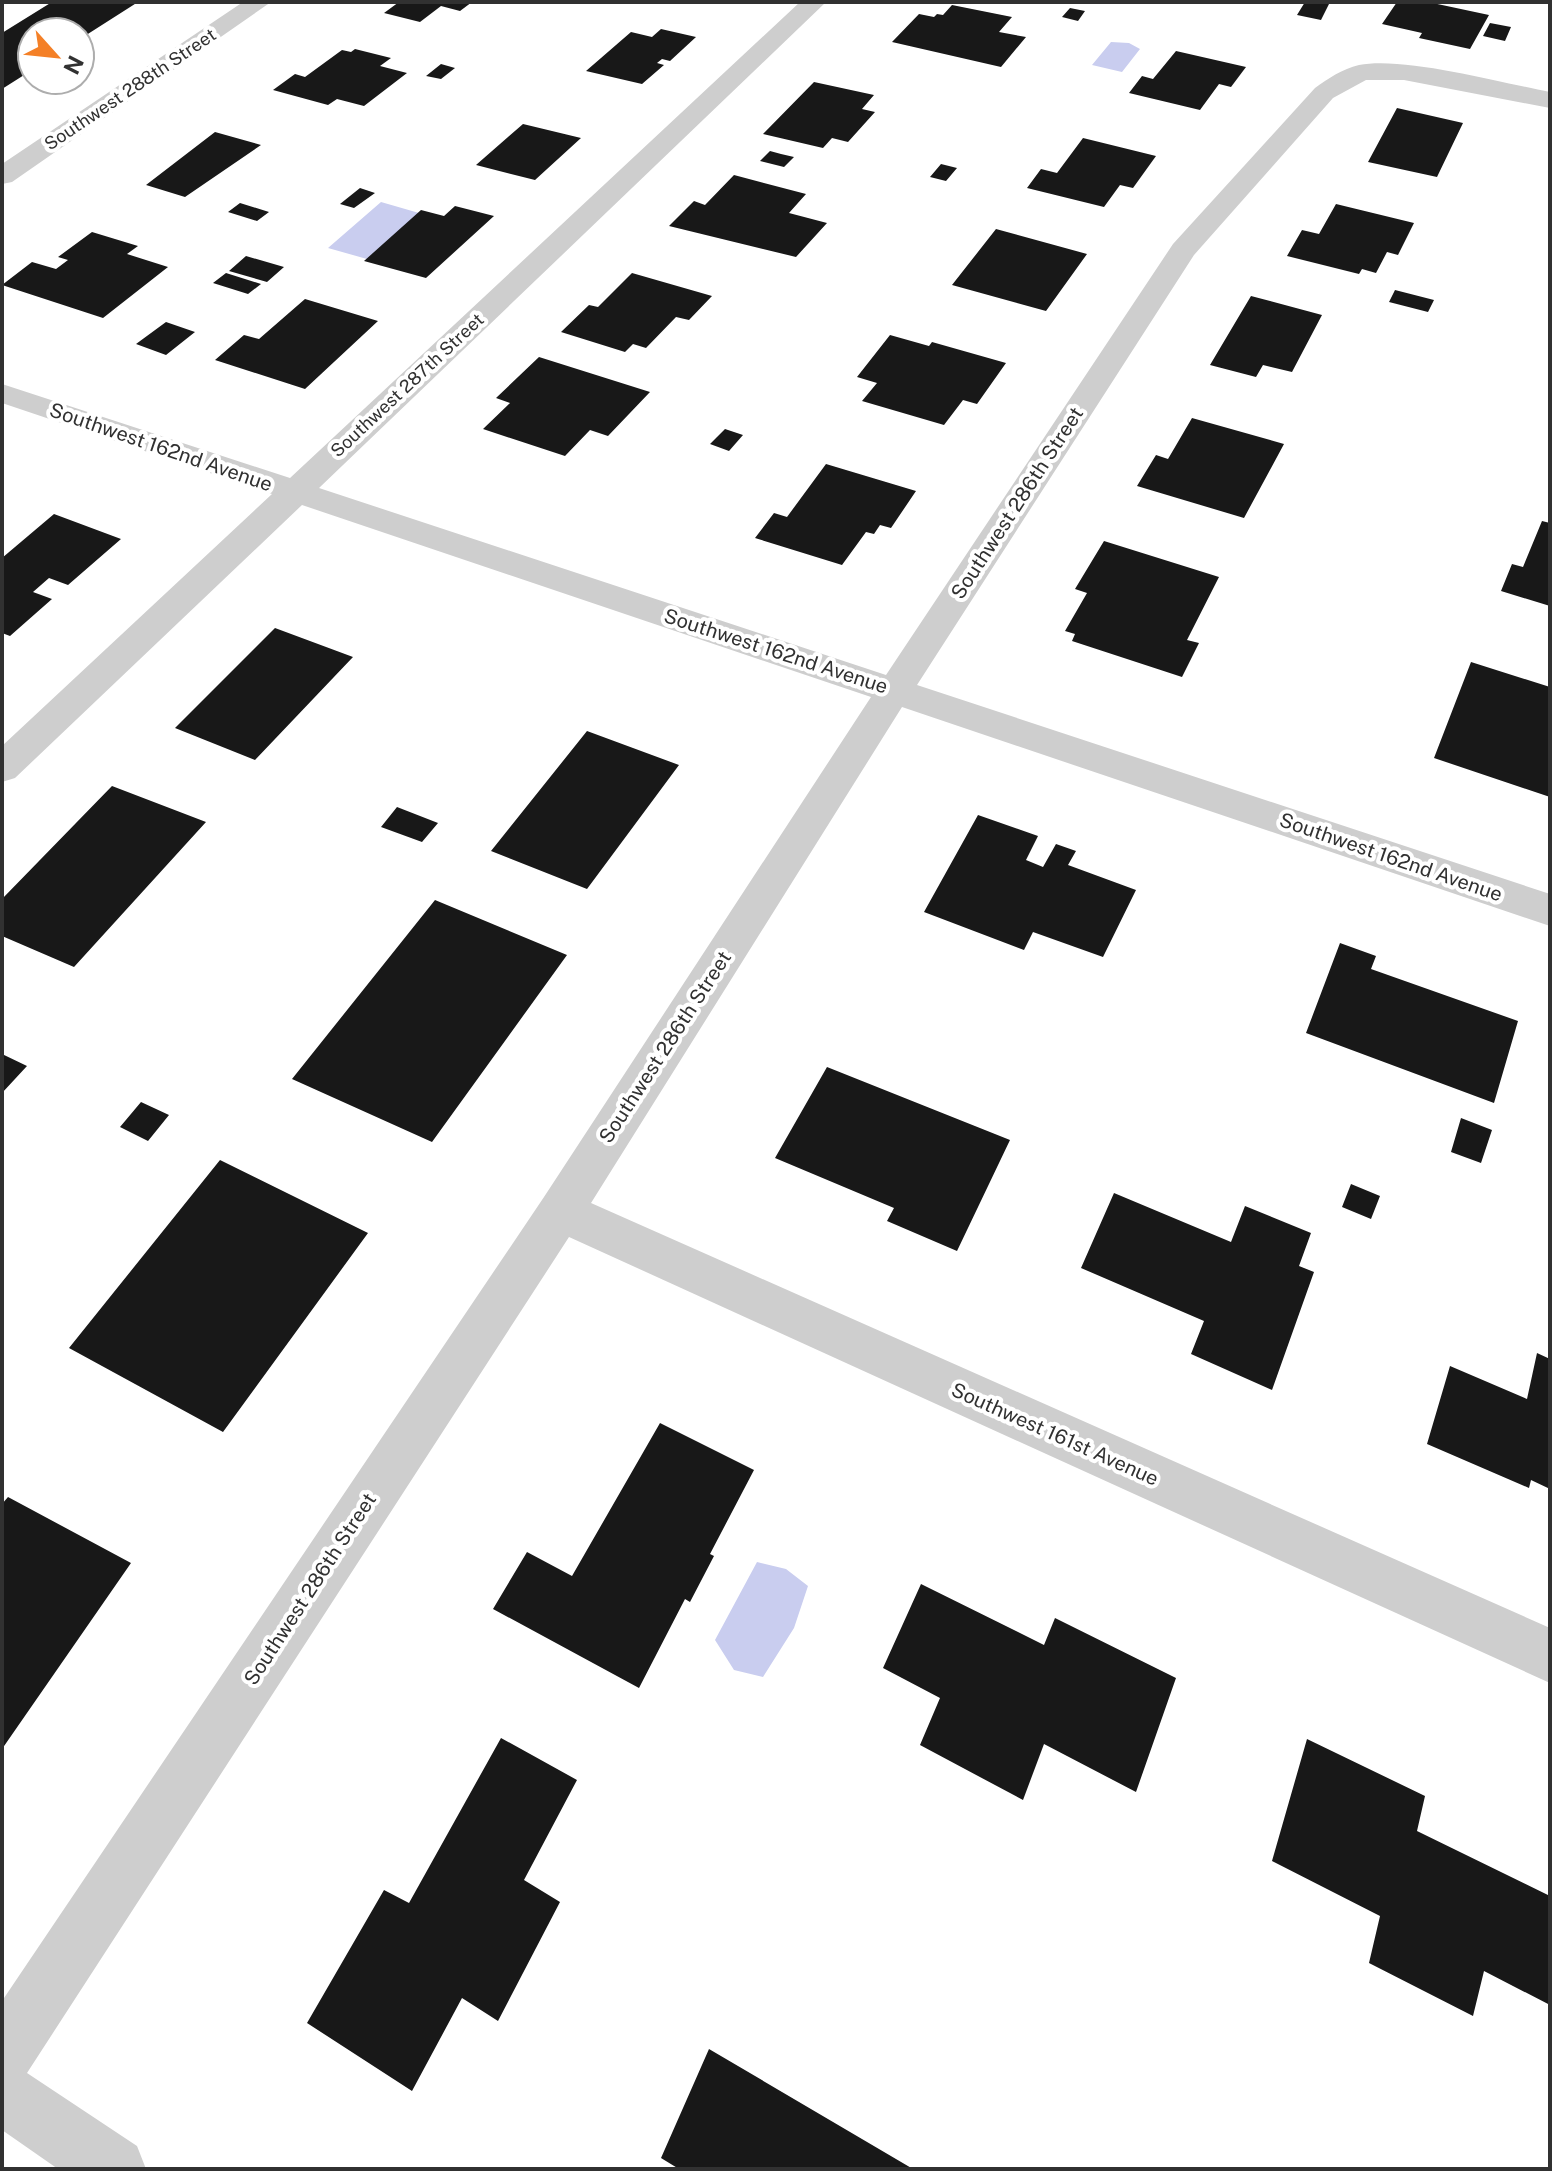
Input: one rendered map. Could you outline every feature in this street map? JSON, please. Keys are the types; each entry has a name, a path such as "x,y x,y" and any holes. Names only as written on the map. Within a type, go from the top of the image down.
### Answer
{"street":[{"name":"Southwest 288th Street","path":"2,176 259,2"},
{"name":"Southwest 287th Street","path":"2,768 813,3"},
{"name":"Southwest 286th Street","path":"2,2055 560,1211 894,691 1183,250 1249,172 1324,93 1363,72 1380,70 1439,77 1550,100"},
{"name":"Southwest 162nd Avenue","path":"2,393 1550,910"},
{"name":"Southwest 161st Avenue","path":"560,1211 1550,1656"},
{"path":"2,2093 114,2169"}],"water":[{"path":"1111,42 1129,43 1140,49 1122,72 1092,65"},
{"path":"381,202 419,213 367,259 328,248"},
{"path":"757,1562 786,1569 808,1586 794,1628 763,1677 734,1670 715,1640"}],"building":[{"path":"52,2 138,2 96,29 96,16 29,16"},
{"path":"399,2 472,2 460,11 441,6 420,22 384,13"},
{"path":"1305,2 1330,2 1321,20 1297,15"},
{"path":"1397,2 1428,2 1489,15 1470,49 1419,38 1422,33 1382,24"},
{"path":"952,5 1012,17 999,32 1026,37 1001,67 892,42 919,14 943,15"},
{"path":"1070,8 1085,11 1078,21 1062,17"},
{"path":"1490,23 1511,27 1505,41 1483,36"},
{"path":"16,24 16,80 2,89 2,33"},
{"path":"661,29 696,37 670,61 662,59 657,63 664,65 642,84 586,71 631,32 652,37"},
{"path":"355,49 391,58 380,66 407,73 364,106 337,99 328,105 273,90 295,74 305,77 342,50 351,52"},
{"path":"1176,51 1246,67 1231,87 1219,84 1200,110 1129,93 1142,76 1153,79"},
{"path":"441,64 455,68 441,79 426,76"},
{"path":"814,82 874,95 862,109 875,112 848,142 832,138 823,148 763,134"},
{"path":"1397,108 1463,123 1437,177 1368,162"},
{"path":"523,124 581,138 535,180 476,165"},
{"path":"215,132 261,145 185,197 146,185"},
{"path":"1083,138 1156,156 1133,188 1120,185 1104,207 1027,188 1041,169 1057,173"},
{"path":"770,151 794,157 784,167 760,161"},
{"path":"941,164 957,168 946,181 930,177"},
{"path":"734,175 806,194 789,213 827,223 796,257 669,226 694,201 705,205"},
{"path":"360,188 375,193 354,208 340,204"},
{"path":"240,203 269,212 257,221 228,212"},
{"path":"1336,204 1414,223 1398,255 1387,252 1376,273 1362,269 1359,274 1287,256 1302,230 1319,234"},
{"path":"455,206 494,216 426,278 364,261 421,210 444,216"},
{"path":"996,229 1087,254 1046,311 952,285"},
{"path":"92,232 138,246 127,254 168,267 103,318 2,285 32,262 56,269 68,260 58,257"},
{"path":"246,256 284,267 267,282 229,271"},
{"path":"226,273 261,284 248,294 213,283"},
{"path":"632,273 712,296 689,320 676,317 646,348 633,344 625,352 561,332 589,305 598,307"},
{"path":"1395,290 1434,300 1428,312 1389,302"},
{"path":"1251,296 1322,315 1292,372 1263,365 1256,377 1210,365"},
{"path":"305,299 378,321 305,389 215,360 244,335 259,339"},
{"path":"166,322 195,332 166,355 136,344"},
{"path":"890,335 929,346 932,342 1006,363 977,404 963,400 944,425 862,401 877,383 857,377"},
{"path":"539,357 650,392 608,436 590,430 565,456 483,429 510,403 496,398"},
{"path":"1192,418 1284,444 1244,518 1137,486 1156,455 1168,459"},
{"path":"725,429 743,435 729,451 710,444"},
{"path":"826,464 916,491 891,528 880,525 874,534 866,532 842,565 755,538 774,513 787,517"},
{"path":"54,514 121,539 68,585 49,578 33,592 52,599 10,636 2,633 2,558"},
{"path":"1542,521 1550,523 1550,606 1501,591 1512,564 1523,567"},
{"path":"1104,541 1219,577 1187,640 1199,643 1182,677 1072,641 1075,634 1065,631 1087,593 1075,589"},
{"path":"275,628 353,657 255,760 175,728"},
{"path":"1471,662 1550,687 1550,797 1434,758"},
{"path":"587,731 679,765 587,889 491,851"},
{"path":"112,786 206,822 74,967 2,936 2,899"},
{"path":"397,807 438,823 422,842 381,827"},
{"path":"978,815 1038,836 1026,860 1043,867 1056,844 1076,851 1068,865 1136,890 1103,957 1033,932 1024,950 924,912"},
{"path":"435,900 567,955 432,1142 292,1079"},
{"path":"1340,943 1376,956 1371,969 1518,1021 1494,1103 1306,1033"},
{"path":"2,1054 27,1066 2,1093"},
{"path":"827,1067 1010,1140 957,1251 887,1221 894,1208 775,1158"},
{"path":"141,1102 169,1115 148,1141 120,1127"},
{"path":"1461,1118 1492,1130 1481,1163 1451,1152"},
{"path":"220,1160 368,1233 223,1432 69,1348"},
{"path":"1351,1184 1380,1196 1371,1219 1342,1207"},
{"path":"1114,1193 1231,1242 1245,1206 1311,1233 1299,1266 1314,1272 1272,1390 1191,1354 1204,1321 1081,1268"},
{"path":"1537,1353 1550,1359 1550,1489 1531,1480 1529,1488 1427,1444 1450,1366 1527,1399"},
{"path":"660,1423 754,1470 710,1554 714,1556 690,1602 685,1599 639,1688 493,1609 527,1552 572,1576"},
{"path":"8,1497 131,1563 2,1749 2,1504"},
{"path":"921,1584 1044,1645 1055,1618 1176,1678 1136,1792 1044,1744 1023,1800 920,1745 940,1698 883,1668"},
{"path":"501,1738 577,1780 524,1880 560,1902 498,2021 462,1998 412,2091 307,2023 384,1890 409,1903"},
{"path":"1307,1739 1425,1796 1417,1831 1550,1896 1550,2005 1484,1971 1473,2016 1369,1963 1380,1916 1272,1861"},
{"path":"709,2049 913,2169 679,2169 661,2158"}]}
